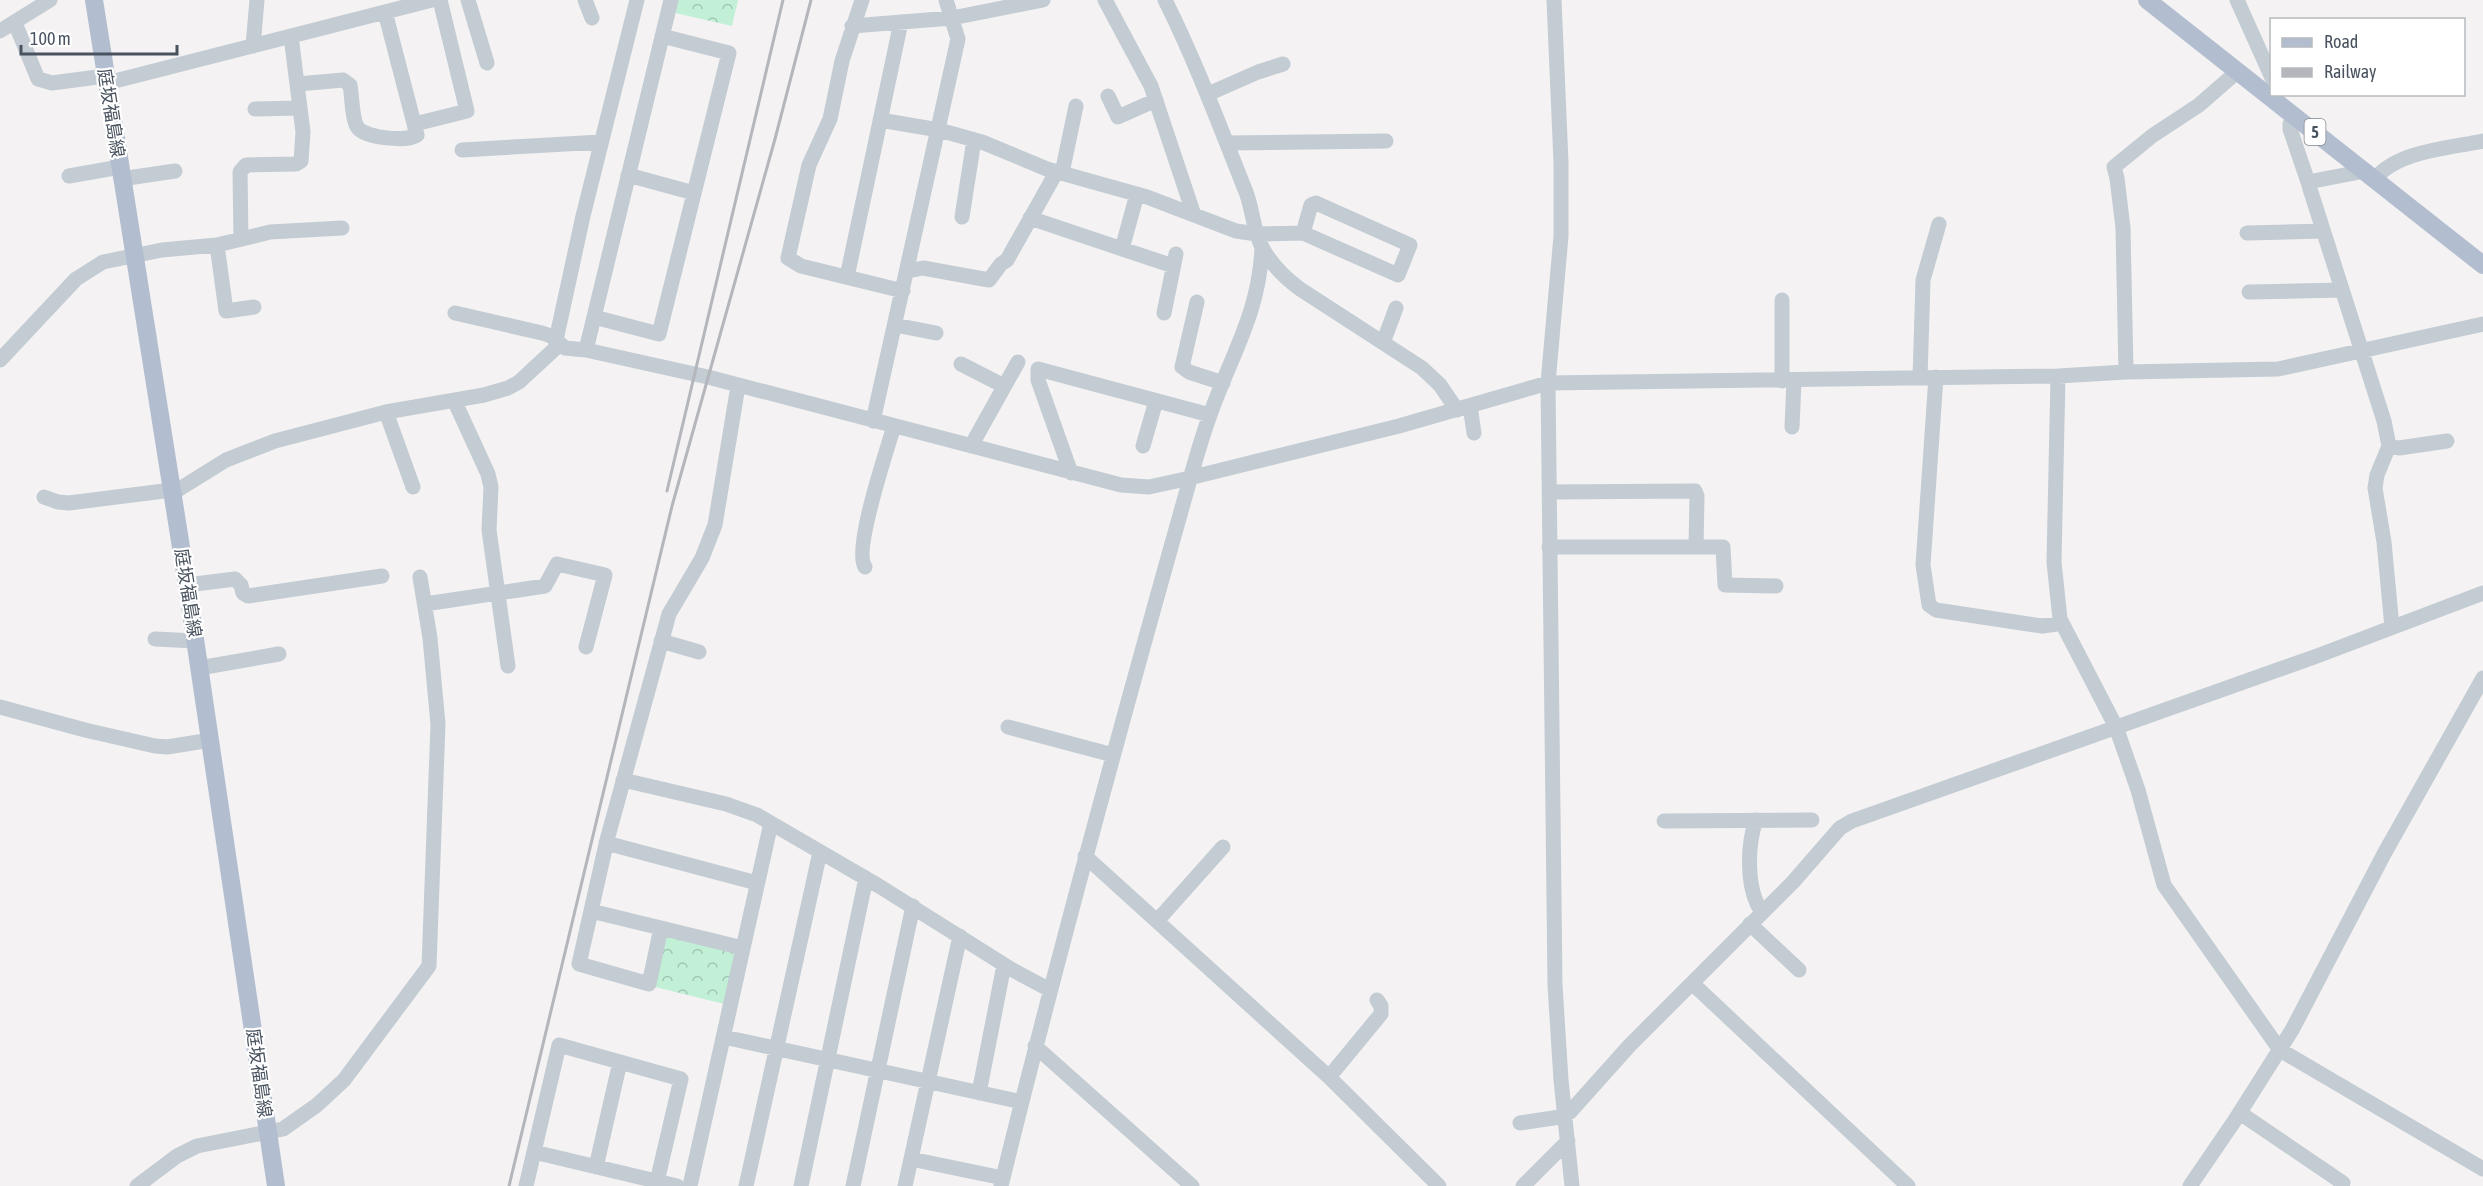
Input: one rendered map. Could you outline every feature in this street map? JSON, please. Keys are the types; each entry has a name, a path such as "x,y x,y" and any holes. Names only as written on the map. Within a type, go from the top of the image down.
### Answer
{"main road":[{"name":"庭坂福島線","path":"94,0 120,173 173,491 276,1186"},
{"name":"5","path":"2147,0 2270,93"},
{"name":"5","path":"2275,97 2295,116 2483,265"}],"street":[{"path":"0,31 50,0"},
{"path":"253,46 257,0"},
{"path":"15,23 38,79 52,83 106,80 253,46 432,0"},
{"path":"415,124 467,111 440,0"},
{"path":"468,0 487,63"},
{"path":"585,0 592,18"},
{"path":"44,497 69,503 173,491 226,460 251,449 386,412 508,388 525,377 558,342 601,141 637,0"},
{"path":"586,350 671,0"},
{"path":"862,0 852,26 830,119 809,165 788,258 797,264 903,291"},
{"path":"873,421 958,39 946,0"},
{"path":"852,26 952,18 982,6 1042,0"},
{"path":"1105,0 1140,64 1156,100 1194,215"},
{"path":"911,1159 1002,1182 1085,856 1191,477 1210,415 1255,303 1260,279 1259,241 1251,204 1208,94 1165,0"},
{"path":"1554,0 1562,162 1561,236 1548,383 1555,985 1558,1050 1572,1186"},
{"path":"2237,0 2270,76"},
{"path":"298,84 343,80 348,82 356,124 361,131 392,139 412,139 417,135 385,12"},
{"path":"847,277 901,22"},
{"path":"241,239 240,172 246,165 296,164 301,161 303,132 291,36"},
{"path":"594,317 658,334 729,53 662,36"},
{"path":"1208,94 1258,72 1283,64"},
{"path":"2126,372 2123,228 2114,167 2152,136 2199,105 2238,71"},
{"path":"1108,96 1118,117 1156,100"},
{"path":"908,271 923,268 989,280 1007,260 1030,218 1060,172 1077,106"},
{"path":"255,109 300,108"},
{"path":"2295,116 2290,129 2384,421 2389,446 2377,475 2375,488 2384,542 2392,627"},
{"path":"880,120 939,130 974,140 1060,172 1137,194 1259,241 1284,277 1431,375 1464,408 1474,433"},
{"path":"962,217 974,140"},
{"path":"462,150 601,141"},
{"path":"1227,143 1386,141"},
{"path":"2308,182 2371,175 2402,158 2483,141"},
{"path":"69,176 175,171"},
{"path":"628,175 694,193"},
{"path":"1122,249 1137,194"},
{"path":"1259,241 1303,233 1398,275 1410,245 1316,203 1311,205 1303,233"},
{"path":"1030,218 1122,249 1174,260 1164,313"},
{"path":"1939,224 1923,280 1928,377 1923,565 1929,605 1936,610 2025,624 2052,625 2060,619"},
{"path":"0,360 76,279 103,262 186,247 217,245 270,232 342,228"},
{"path":"2247,233 2322,231"},
{"path":"217,245 226,310 254,307"},
{"path":"2248,292 2341,290"},
{"path":"1782,300 1792,426"},
{"path":"1197,302 1182,367 1223,383"},
{"path":"1383,343 1396,308"},
{"path":"455,313 542,333 565,348 586,350 738,386 1121,485 1149,487 1464,408 1548,383 2058,376 2126,372 2278,369 2483,324"},
{"path":"895,325 936,333"},
{"path":"971,446 1018,362"},
{"path":"961,364 1004,386"},
{"path":"1071,473 1038,380 1038,369 1210,415"},
{"path":"2058,376 2054,562 2057,606 2060,619 2116,727 2138,790 2163,885 2280,1050 2483,1169"},
{"path":"662,928 649,984 579,964 606,843 669,614 702,558 715,525 738,386"},
{"path":"454,400 488,474 491,487 489,530 508,666"},
{"path":"1143,446 1156,401"},
{"path":"386,412 413,487"},
{"path":"865,567 862,558 863,536 894,426"},
{"path":"2389,446 2399,448 2446,441"},
{"path":"1549,492 1695,491 1697,496 1696,547"},
{"path":"1549,547 1723,547 1725,585 1776,586"},
{"path":"425,604 545,586 557,564 605,575 586,647"},
{"path":"187,585 236,579 242,585 243,594 248,596 382,576"},
{"path":"136,1186 177,1156 196,1146 283,1129 316,1106 344,1080 429,966 438,724 434,670 420,577"},
{"path":"1520,1123 1566,1115 1692,983 1793,882 1846,824 2483,593"},
{"path":"155,639 195,641"},
{"path":"661,640 699,652"},
{"path":"199,668 279,654"},
{"path":"2190,1186 2280,1050 2384,854 2483,678"},
{"path":"0,707 160,747 211,740"},
{"path":"1008,727 1113,755"},
{"path":"623,780 726,804 757,815 913,906 1004,965 1050,990"},
{"path":"1756,820 1751,848 1751,875 1754,898 1762,912"},
{"path":"1664,821 1812,820"},
{"path":"690,1186 771,823"},
{"path":"606,843 758,882"},
{"path":"1157,921 1223,847"},
{"path":"746,1186 820,852"},
{"path":"1085,856 1329,1077 1438,1186"},
{"path":"801,1186 866,878"},
{"path":"853,1186 913,906"},
{"path":"591,911 743,948"},
{"path":"1750,924 1799,970"},
{"path":"905,1186 960,936"},
{"path":"979,1093 1004,965"},
{"path":"1692,983 1908,1186"},
{"path":"1329,1077 1381,1014 1381,1006 1377,1000"},
{"path":"724,1038 1022,1102"},
{"path":"526,1186 559,1045 681,1079 657,1184"},
{"path":"1035,1046 1192,1186"},
{"path":"596,1167 620,1062"},
{"path":"2240,1113 2343,1183"},
{"path":"1523,1186 1568,1141"},
{"path":"534,1152 657,1184 677,1186"}],"green space":[{"path":"674,0 738,0 732,26 671,12"},
{"path":"663,932 739,950 728,1005 651,986"}],"railway":[{"path":"667,491 783,0"},
{"path":"509,1186 672,506 775,139 811,0"}]}
